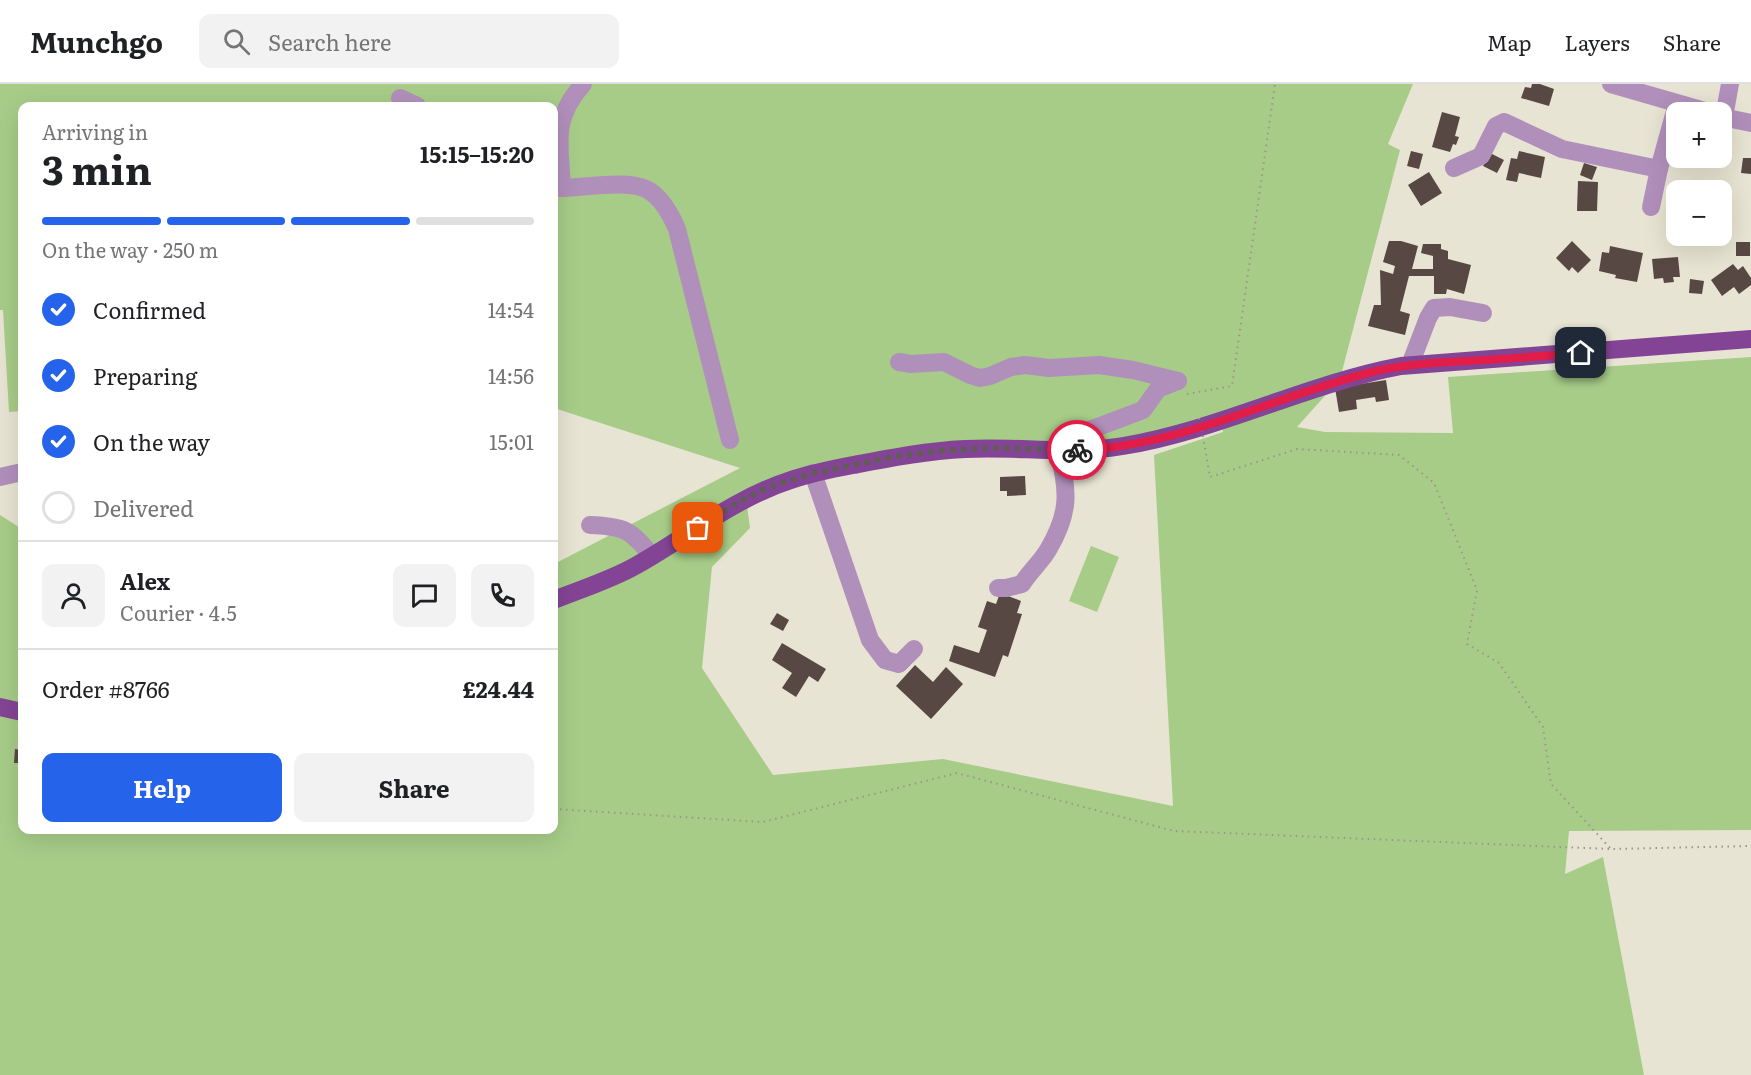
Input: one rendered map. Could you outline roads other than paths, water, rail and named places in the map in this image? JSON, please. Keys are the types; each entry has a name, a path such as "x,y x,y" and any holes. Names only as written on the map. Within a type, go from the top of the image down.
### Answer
{"main road":[{"path":"558,598 615,576 652,556 742,500 769,487 813,473 898,456 938,451 993,448 1058,450 1121,446 1150,441 1214,423 1351,378 1410,365 1751,339"},
{"path":"0,707 18,711"}],"street":[{"path":"583,84 564,110 560,125 558,188 619,185 646,189 669,189"},
{"path":"1611,84 1670,102"},
{"path":"1723,102 1730,84"},
{"path":"400,98 408,102"},
{"path":"1732,118 1751,123"},
{"path":"1454,168 1481,156 1496,126 1504,122 1562,149 1659,169"},
{"path":"1651,207 1666,144"},
{"path":"646,189 663,204 677,229 730,440"},
{"path":"1410,365 1434,308 1450,308 1483,314"},
{"path":"899,362 911,364 944,362 980,378 1011,367 1025,365 1049,368 1099,365 1133,370 1178,381 1158,389 1143,410 1071,437 1058,450 1067,490 1064,517 1048,549 1022,584 998,588"},
{"path":"0,477 18,473"},
{"path":"813,473 870,640 885,660 899,664 914,650"},
{"path":"590,525 610,526 628,531 639,539 652,556"}]}
